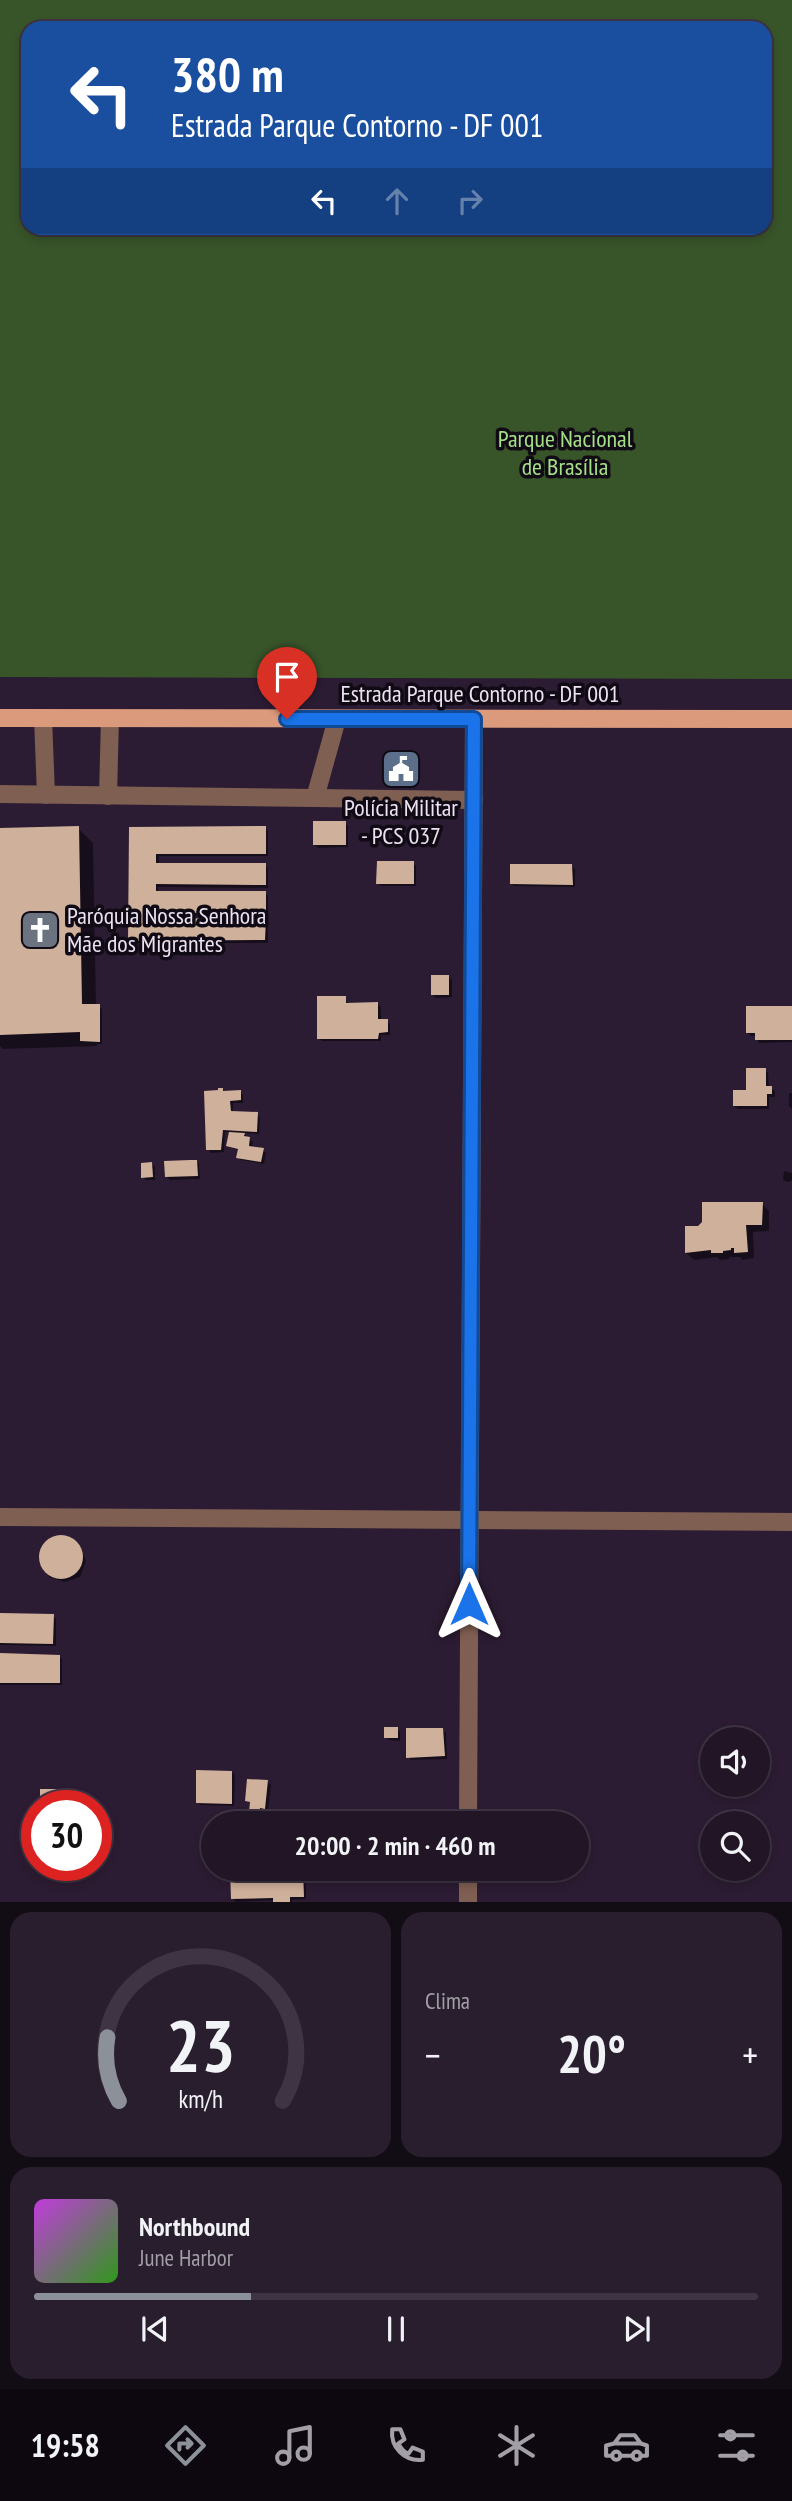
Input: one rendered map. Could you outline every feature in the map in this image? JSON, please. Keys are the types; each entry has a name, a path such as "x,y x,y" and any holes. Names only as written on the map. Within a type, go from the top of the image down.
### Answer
{"main road":[{"name":"Estrada Parque Contorno - DF 001","path":"0,718 792,719"}],"street":[{"path":"43,718 46,795"},
{"path":"108,796 110,718"},
{"path":"315,798 337,719"},
{"path":"468,1811 474,719"},
{"path":"0,794 474,800"},
{"path":"0,1517 792,1522"},
{"path":"468,1881 468,1902"}],"green space":[{"name":"Parque Nacional de Brasília","path":"0,0 792,0 792,679 0,677"}],"building":[{"path":"395,757 407,757 405,772 396,773"},
{"path":"313,821 346,821 346,845 313,845"},
{"name":"Paróquia Nossa Senhora Mãe dos Migrantes","path":"79,826 82,1004 100,1004 100,1042 80,1041 80,1032 0,1035 0,828"},
{"path":"266,826 266,854 156,854 156,863 266,863 266,885 156,884 156,891 266,891 266,913 156,913 156,918 266,919 265,940 128,941 129,827"},
{"path":"377,861 414,861 414,884 376,884"},
{"path":"510,864 572,864 573,885 510,884"},
{"path":"431,975 449,975 449,995 431,995"},
{"path":"317,996 346,996 346,1003 378,1002 378,1019 388,1019 388,1032 379,1033 378,1039 317,1039"},
{"path":"746,1006 792,1006 792,1040 755,1040 755,1033 746,1033"},
{"path":"746,1068 766,1068 766,1086 772,1086 772,1094 767,1094 767,1106 733,1106 733,1090 746,1090"},
{"path":"223,1088 223,1091 241,1090 241,1100 230,1101 231,1111 258,1112 257,1132 223,1130 221,1150 206,1150 204,1091"},
{"path":"229,1132 245,1133 244,1136 250,1137 249,1146 264,1148 261,1162 236,1158 238,1149 226,1146"},
{"path":"197,1160 198,1176 165,1177 164,1161"},
{"path":"152,1162 153,1177 141,1178 141,1163"},
{"path":"702,1202 763,1202 762,1225 746,1225 748,1252 734,1253 734,1248 731,1248 723,1253 711,1253 711,1250 685,1253 685,1226 698,1226 702,1222"},
{"path":"61,1535 77,1541 83,1557 77,1573 61,1579 45,1573 39,1557 45,1541"},
{"path":"0,1613 54,1614 53,1644 0,1643"},
{"path":"0,1653 60,1655 60,1683 0,1683"},
{"path":"384,1727 398,1727 398,1738 384,1738"},
{"path":"406,1728 443,1728 445,1756 406,1758"},
{"path":"196,1770 232,1771 232,1804 196,1803"},
{"path":"247,1779 268,1780 265,1809 249,1811 250,1802 245,1801"},
{"path":"230,1881 303,1881 304,1897 290,1897 290,1902 273,1902 273,1898 231,1899"}],"place":[{"name":"Polícia Militar - PCS 037","path":"401,769"},
{"name":"Paróquia Nossa Senhora Mãe dos Migrantes","path":"40,930"}],"route":[{"path":"287,719 474,719 469,1604"}]}
